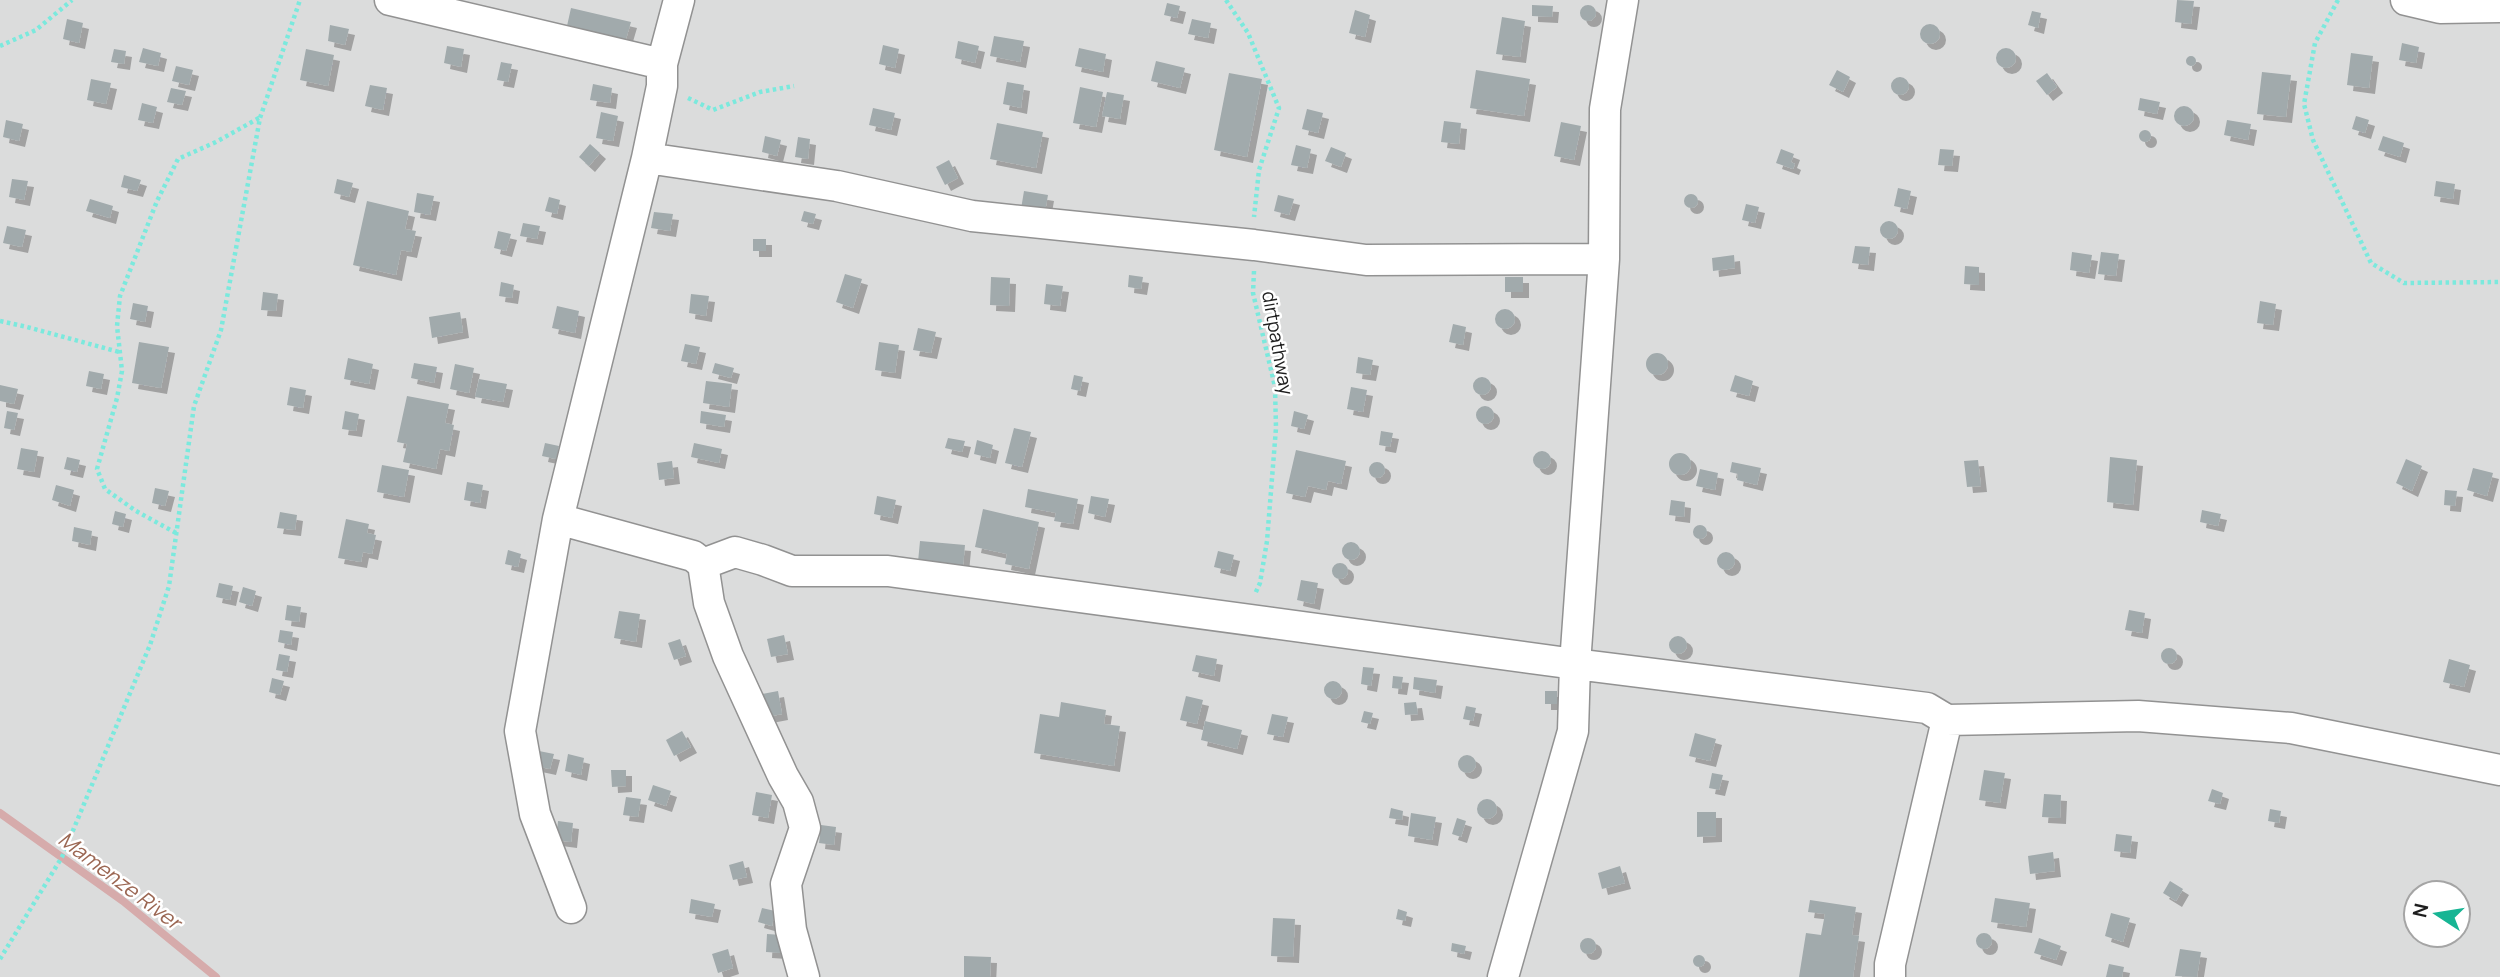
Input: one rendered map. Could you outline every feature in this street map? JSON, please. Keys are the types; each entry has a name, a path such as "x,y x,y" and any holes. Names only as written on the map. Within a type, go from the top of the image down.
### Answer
{"street":[{"path":"390,0 662,75"},
{"path":"571,908 535,814 520,731 558,519 647,158 679,0"},
{"path":"1503,977 1573,731 1604,259 1605,108 1623,0"},
{"path":"2406,0 2440,8 2500,7"},
{"path":"647,158 837,186 972,215 1254,245 1366,260 1604,259"},
{"path":"558,519 693,556 704,564 709,603 727,656 777,766 798,802 805,828 786,884 791,930 804,977"},
{"path":"704,564 735,552 792,571 888,571 1576,664 1927,708 1947,720 2138,716 2291,728 2500,770"},
{"path":"1890,977 1890,964 1947,720"}],"path":[{"path":"0,46 36,30 72,0"},
{"path":"0,959 62,857 119,724 150,645 169,586 194,407 221,330 260,118 300,0"},
{"name":"dirtpathway","path":"1226,0 1248,33 1279,108 1259,170 1254,206 1254,293 1275,387 1276,428 1267,541 1260,583 1246,619"},
{"path":"2338,0 2315,44 2304,104 2313,140 2371,263 2404,283 2500,282"},
{"path":"662,75 713,110 760,92 794,86"},
{"path":"176,533 136,511 105,489 97,469 122,371 117,326 120,296 157,201 178,159 260,118"},
{"path":"0,321 120,352"}],"shaded area":[{"path":"0,0 2500,0 2500,977 0,977"}],"building":[{"path":"2177,0 2194,1 2191,24 2175,22"},
{"path":"1167,3 1180,6 1177,18 1164,15"},
{"path":"1532,5 1553,6 1552,17 1532,16"},
{"path":"1588,5 1594,7 1594,19 1588,21 1582,19 1580,13 1582,7"},
{"path":"571,8 631,22 626,39 567,26"},
{"path":"1355,10 1370,15 1365,37 1349,33"},
{"path":"2032,11 2041,13 2038,28 2028,25"},
{"path":"1502,17 1525,21 1520,57 1496,54"},
{"path":"67,19 83,23 79,43 63,39"},
{"path":"1192,19 1211,23 1208,38 1188,34"},
{"path":"1930,24 1937,27 1940,34 1937,41 1930,44 1923,41 1920,34 1923,27"},
{"path":"330,25 349,29 345,45 328,41"},
{"path":"994,36 1024,41 1020,62 990,56"},
{"path":"958,41 979,46 975,63 955,58"},
{"path":"2402,43 2419,47 2416,63 2399,60"},
{"path":"883,45 899,49 895,68 879,64"},
{"path":"447,46 464,49 461,67 444,63"},
{"path":"143,48 161,53 158,66 139,62"},
{"path":"1079,48 1106,54 1103,72 1075,66"},
{"path":"2006,48 2013,51 2016,58 2013,65 2006,68 1999,65 1996,58 1999,51"},
{"path":"114,49 126,51 124,64 111,62"},
{"path":"306,49 334,55 328,86 300,80"},
{"path":"2351,53 2373,56 2369,88 2347,85"},
{"path":"2191,56 2196,61 2191,66 2186,61"},
{"path":"1156,61 1185,68 1180,88 1151,81"},
{"path":"501,62 512,64 508,82 497,80"},
{"path":"176,66 193,70 189,85 172,81"},
{"path":"1476,70 1530,79 1524,116 1470,108"},
{"path":"1837,70 1850,77 1843,92 1829,85"},
{"path":"2262,72 2291,75 2286,117 2257,114"},
{"path":"1229,73 1262,79 1247,157 1214,150"},
{"path":"2047,73 2057,87 2047,95 2036,81"},
{"path":"1900,77 1906,80 1909,86 1906,92 1900,95 1894,92 1891,86 1894,80"},
{"path":"91,79 111,83 106,104 87,100"},
{"path":"1007,82 1024,85 1021,108 1003,104"},
{"path":"593,84 612,88 610,103 590,100"},
{"path":"370,85 387,88 383,110 365,106"},
{"path":"1080,87 1103,92 1096,127 1073,123"},
{"path":"171,88 186,91 182,105 167,102"},
{"path":"1107,92 1124,95 1120,119 1102,116"},
{"path":"2140,98 2160,102 2157,114 2138,110"},
{"path":"142,103 157,107 153,123 138,120"},
{"path":"2184,106 2191,109 2194,116 2191,123 2184,126 2177,123 2174,116 2177,109"},
{"path":"873,108 895,113 891,130 869,125"},
{"path":"1307,109 1323,113 1318,133 1302,129"},
{"path":"601,112 618,116 613,141 596,138"},
{"path":"2356,116 2369,120 2365,133 2352,129"},
{"path":"6,120 23,124 19,141 3,137"},
{"path":"2227,120 2251,124 2248,140 2224,135"},
{"path":"1444,121 1461,123 1459,144 1441,142"},
{"path":"1561,122 1581,126 1574,160 1554,156"},
{"path":"997,123 1043,132 1036,168 990,159"},
{"path":"2145,130 2151,136 2145,142 2139,136"},
{"path":"765,136 781,140 777,156 762,152"},
{"path":"2383,136 2404,143 2400,157 2378,150"},
{"path":"798,137 810,139 808,159 795,157"},
{"path":"590,144 600,153 589,166 579,157"},
{"path":"1296,145 1311,149 1307,168 1291,165"},
{"path":"1331,147 1346,153 1341,167 1325,161"},
{"path":"1781,149 1794,154 1791,162 1795,164 1793,169 1776,163"},
{"path":"1940,149 1954,150 1952,166 1938,165"},
{"path":"949,160 958,178 945,185 936,167"},
{"path":"124,175 141,180 137,191 121,187"},
{"path":"12,179 28,181 24,200 9,197"},
{"path":"337,179 353,183 349,197 334,193"},
{"path":"2436,181 2455,184 2453,199 2434,196"},
{"path":"1898,188 1911,191 1907,209 1894,206"},
{"path":"1024,191 1048,195 1045,212 1021,209"},
{"path":"417,193 434,196 430,215 414,212"},
{"path":"1688,194 1694,194 1698,201 1694,208 1688,208 1684,204 1684,198"},
{"path":"1278,195 1294,199 1289,215 1274,211"},
{"path":"549,197 560,200 557,214 545,211"},
{"path":"90,199 113,206 110,218 86,211"},
{"path":"367,201 409,211 405,229 416,231 411,252 401,250 396,275 353,265"},
{"path":"1746,204 1759,207 1755,223 1742,220"},
{"path":"804,211 816,214 813,224 801,221"},
{"path":"654,212 673,214 670,231 651,228"},
{"path":"1885,221 1893,221 1898,230 1896,237 1885,239 1880,234 1880,226"},
{"path":"523,223 540,226 537,239 520,236"},
{"path":"7,226 26,230 22,247 3,243"},
{"path":"498,231 511,234 506,251 494,248"},
{"path":"753,239 766,239 766,251 753,251"},
{"path":"1855,246 1870,247 1868,265 1852,263"},
{"path":"2072,252 2092,255 2089,273 2070,270"},
{"path":"2101,252 2119,254 2116,276 2098,274"},
{"path":"1734,255 1735,268 1713,271 1712,258"},
{"path":"1965,266 1979,267 1979,285 1964,284"},
{"path":"845,274 862,279 853,308 836,302"},
{"path":"1129,275 1143,277 1141,289 1128,287"},
{"path":"991,277 1010,278 1009,306 990,305"},
{"path":"1505,277 1523,277 1523,292 1505,292"},
{"path":"501,282 514,285 512,298 499,296"},
{"path":"1046,284 1063,286 1060,306 1044,304"},
{"path":"263,292 278,294 276,311 261,310"},
{"path":"691,294 709,296 706,316 689,313"},
{"path":"2260,301 2276,304 2273,325 2257,323"},
{"path":"133,303 148,306 145,322 130,319"},
{"path":"557,306 579,311 575,333 552,328"},
{"path":"1505,309 1512,312 1515,319 1512,326 1505,329 1498,326 1495,319 1498,312"},
{"path":"460,312 463,332 432,338 429,317"},
{"path":"1453,324 1466,327 1463,345 1449,342"},
{"path":"918,328 936,332 931,353 913,350"},
{"path":"139,342 169,347 161,388 132,383"},
{"path":"879,342 899,345 895,373 875,370"},
{"path":"685,344 700,347 696,364 681,361"},
{"path":"1657,353 1665,356 1668,364 1665,372 1657,375 1649,372 1646,364 1649,356"},
{"path":"1358,357 1373,360 1370,375 1356,373"},
{"path":"348,358 373,364 369,384 344,379"},
{"path":"414,363 437,367 434,383 411,378"},
{"path":"715,363 734,368 731,378 712,373"},
{"path":"455,364 474,368 469,393 450,389"},
{"path":"89,371 104,374 101,389 86,386"},
{"path":"1074,375 1083,377 1080,391 1071,389"},
{"path":"1735,375 1753,381 1749,396 1730,391"},
{"path":"1478,377 1486,377 1491,386 1489,393 1478,395 1473,390 1473,382"},
{"path":"479,379 507,384 503,402 475,397"},
{"path":"706,381 732,384 729,407 703,403"},
{"path":"0,385 18,389 14,404 0,401"},
{"path":"290,387 306,390 303,408 287,405"},
{"path":"1351,387 1367,390 1363,412 1347,409"},
{"path":"407,396 449,404 445,423 454,425 449,451 440,449 436,469 403,462 407,444 397,442"},
{"path":"1481,406 1489,406 1494,415 1492,422 1481,424 1476,419 1476,411"},
{"path":"7,411 18,413 14,430 4,428"},
{"path":"345,411 359,414 356,431 342,429"},
{"path":"701,411 726,415 724,427 700,423"},
{"path":"1294,411 1308,415 1304,429 1291,426"},
{"path":"1014,428 1031,432 1022,467 1005,463"},
{"path":"1381,431 1393,433 1390,447 1379,445"},
{"path":"948,438 965,441 962,452 945,448"},
{"path":"977,440 993,445 990,458 974,454"},
{"path":"545,443 559,446 556,459 542,456"},
{"path":"694,443 722,449 719,463 691,457"},
{"path":"21,448 38,451 34,472 17,469"},
{"path":"1296,450 1346,461 1341,484 1328,481 1326,490 1308,486 1305,497 1286,493"},
{"path":"1538,451 1546,451 1551,460 1549,467 1538,469 1533,464 1533,456"},
{"path":"1680,453 1690,460 1691,464 1684,474 1680,475 1670,468 1669,464 1676,454"},
{"path":"67,457 80,460 77,472 64,469"},
{"path":"2110,457 2137,460 2133,505 2107,502"},
{"path":"2406,459 2422,466 2412,491 2396,483"},
{"path":"1978,460 1981,486 1967,487 1964,461"},
{"path":"672,461 674,478 659,480 657,463"},
{"path":"1377,462 1385,470 1377,478 1369,470"},
{"path":"1732,462 1761,468 1757,485 1737,480 1738,474 1730,472"},
{"path":"382,465 409,470 404,497 377,492"},
{"path":"2473,468 2493,473 2487,496 2467,490"},
{"path":"1700,469 1718,473 1715,490 1696,486"},
{"path":"467,482 483,485 480,503 464,500"},
{"path":"56,485 74,490 70,506 52,500"},
{"path":"155,488 169,491 165,506 152,503"},
{"path":"1028,489 1078,499 1073,524 1054,521 1056,513 1025,507"},
{"path":"2445,490 2457,491 2455,506 2444,505"},
{"path":"877,496 896,500 892,518 874,514"},
{"path":"1091,496 1109,499 1105,517 1088,513"},
{"path":"1671,500 1685,502 1684,517 1669,515"},
{"path":"983,509 1039,522 1029,569 1005,564 1007,554 975,547"},
{"path":"2202,510 2221,514 2218,526 2200,522"},
{"path":"115,511 126,514 123,527 112,524"},
{"path":"280,512 297,515 295,530 277,528"},
{"path":"346,519 369,524 367,533 376,535 372,554 363,552 361,562 338,558"},
{"path":"1700,525 1705,527 1705,537 1700,539 1695,537 1693,532 1695,527"},
{"path":"74,527 92,531 90,545 72,541"},
{"path":"920,541 965,545 963,566 918,562"},
{"path":"1351,542 1357,545 1360,551 1357,557 1351,560 1345,557 1342,551 1345,545"},
{"path":"508,550 521,554 518,567 505,564"},
{"path":"1218,551 1234,555 1230,571 1214,567"},
{"path":"1726,552 1734,557 1735,561 1730,569 1726,570 1718,565 1717,561 1722,553"},
{"path":"1340,563 1346,565 1346,577 1340,579 1334,577 1332,571 1334,565"},
{"path":"1301,580 1318,583 1314,604 1297,600"},
{"path":"219,583 233,586 230,600 216,597"},
{"path":"243,587 256,591 252,606 239,602"},
{"path":"287,605 301,607 299,622 285,620"},
{"path":"2129,610 2145,613 2142,633 2125,630"},
{"path":"619,611 640,614 636,642 614,638"},
{"path":"280,630 293,632 291,645 278,642"},
{"path":"784,635 788,654 771,657 767,639"},
{"path":"1678,636 1684,639 1687,645 1684,651 1678,654 1672,651 1669,645 1672,639"},
{"path":"680,639 686,656 674,660 668,643"},
{"path":"2169,648 2175,650 2175,662 2169,664 2163,662 2161,656 2163,650"},
{"path":"279,654 290,656 287,672 276,670"},
{"path":"1196,655 1217,659 1214,676 1192,671"},
{"path":"2449,659 2470,665 2464,687 2443,682"},
{"path":"1363,667 1374,668 1371,686 1361,684"},
{"path":"1393,676 1403,677 1401,689 1392,688"},
{"path":"1414,677 1437,680 1435,693 1413,689"},
{"path":"272,678 284,681 280,695 269,692"},
{"path":"1333,681 1339,684 1342,690 1339,696 1333,699 1327,696 1324,690 1327,684"},
{"path":"778,691 782,714 761,718 757,695"},
{"path":"1545,691 1557,691 1557,704 1545,704"},
{"path":"1186,696 1203,700 1197,724 1180,720"},
{"path":"1061,702 1106,710 1104,724 1120,726 1114,766 1034,753 1040,714 1059,717"},
{"path":"1416,702 1418,714 1405,715 1404,703"},
{"path":"1466,706 1476,708 1473,721 1463,719"},
{"path":"1364,711 1373,713 1370,724 1361,722"},
{"path":"1272,714 1288,717 1283,737 1267,734"},
{"path":"1205,721 1242,730 1237,749 1201,740"},
{"path":"682,731 691,747 674,756 666,740"},
{"path":"1695,733 1716,739 1710,761 1689,756"},
{"path":"539,751 554,754 550,769 536,766"},
{"path":"568,754 584,758 581,775 565,771"},
{"path":"1467,755 1473,758 1476,764 1473,770 1467,773 1461,770 1458,764 1461,758"},
{"path":"611,770 626,770 626,786 612,787"},
{"path":"1984,770 2005,773 2000,803 1979,800"},
{"path":"1712,773 1723,775 1719,790 1709,788"},
{"path":"653,785 671,791 666,806 648,800"},
{"path":"2212,789 2223,793 2220,804 2208,801"},
{"path":"756,792 772,795 768,818 752,815"},
{"path":"2044,794 2061,795 2060,818 2042,817"},
{"path":"626,797 641,799 638,817 623,815"},
{"path":"1483,799 1491,799 1497,809 1491,819 1483,819 1477,813 1477,805"},
{"path":"1391,808 1403,811 1402,820 1389,818"},
{"path":"2270,809 2281,811 2279,823 2268,821"},
{"path":"1697,812 1716,812 1716,836 1697,837"},
{"path":"1411,813 1436,817 1432,840 1408,836"},
{"path":"1457,818 1466,821 1461,837 1452,834"},
{"path":"558,821 573,823 571,842 556,840"},
{"path":"821,825 836,827 834,845 819,843"},
{"path":"2116,834 2132,836 2130,853 2114,851"},
{"path":"2053,852 2055,871 2030,874 2028,856"},
{"path":"743,861 747,877 733,880 729,865"},
{"path":"1620,866 1625,883 1602,889 1598,873"},
{"path":"2170,881 2183,889 2176,901 2163,893"},
{"path":"1995,898 2030,903 2026,927 1991,922"},
{"path":"691,899 715,904 712,917 689,913"},
{"path":"1810,900 1856,907 1852,935 1859,936 1853,977 1799,977 1806,933 1821,935 1825,914 1808,912"},
{"path":"762,908 775,911 772,926 758,922"},
{"path":"1398,909 1407,912 1405,921 1396,919"},
{"path":"2111,913 2130,918 2123,942 2105,936"},
{"path":"1273,918 1295,919 1293,957 1271,956"},
{"path":"1984,933 1992,941 1984,949 1976,941"},
{"path":"767,934 782,935 781,953 766,952"},
{"path":"1588,938 1594,940 1594,952 1588,954 1582,952 1580,946 1582,940"},
{"path":"2039,938 2061,946 2056,960 2034,953"},
{"path":"1452,943 1466,946 1464,954 1451,951"},
{"path":"728,949 733,968 718,973 712,954"},
{"path":"2180,949 2201,952 2197,977 2175,976"},
{"path":"1699,955 1705,961 1699,967 1693,961"},
{"path":"964,956 991,957 990,977 964,977"},
{"path":"2109,964 2124,967 2122,977 2106,977"}],"waterway":[{"name":"Mamenze River","path":"0,813 123,901 216,977"}]}
